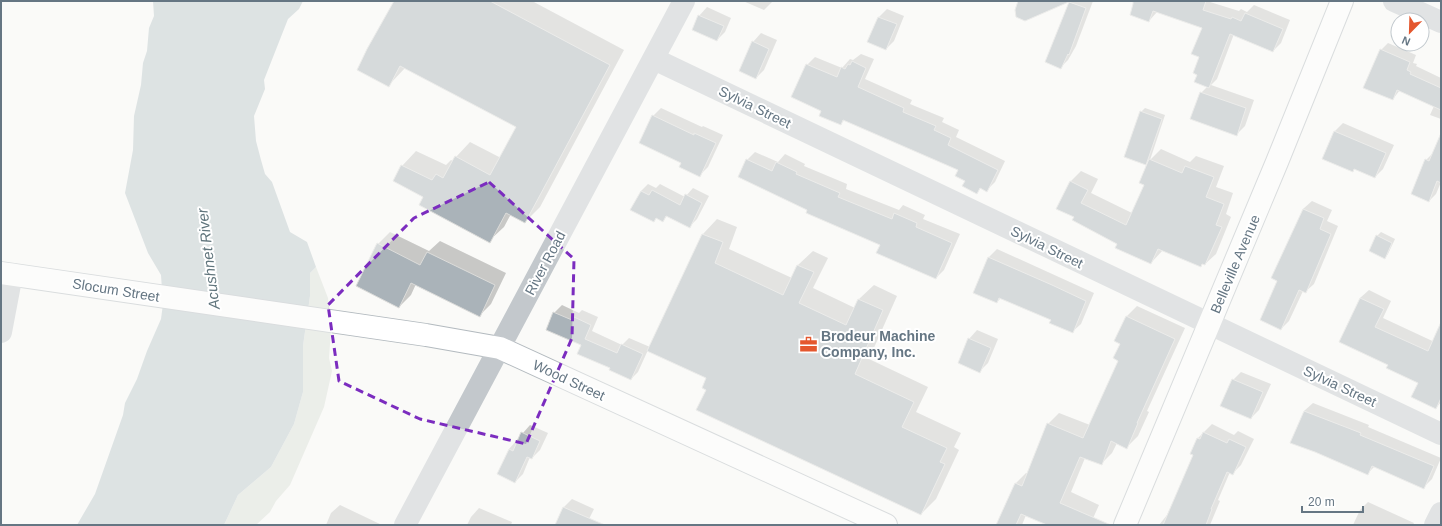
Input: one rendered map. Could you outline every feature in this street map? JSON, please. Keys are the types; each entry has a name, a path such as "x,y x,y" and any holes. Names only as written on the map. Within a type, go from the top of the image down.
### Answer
{"street":[{"name":"River Road","path":"405,525 684,1"},
{"name":"Belleville Avenue","path":"1125,525 1277,162 1342,1"},
{"path":"1394,1 1441,22"},
{"name":"Sylvia Street","path":"654,59 1441,434"},
{"path":"1,332 6,273"},
{"name":"Slocum Street","path":"6,273 232,307"},
{"name":"Wood Street","path":"232,307 426,335 500,348 886,525"},
{"path":"1436,525 1441,512"}],"highlighted area":[{"path":"489,182 574,259 572,338 526,444 420,419 339,381 328,305 414,218"}],"shaded area":[{"path":"316,267 328,298 331,330 329,358 332,371 324,407 290,485 276,501 270,512 256,525 224,525 238,495 271,467 294,424 303,392 303,346 310,296 310,273"}],"water":[{"name":"Acushnet River","path":"153,1 303,1 299,9 288,19 264,80 265,89 254,116 256,141 265,174 272,182 290,232 307,242 316,267 310,273 310,296 303,346 303,392 294,424 271,467 238,495 224,525 77,525 95,494 123,415 125,403 137,379 161,319 163,304 161,275 148,253 125,193 133,150 134,116 141,85 143,63 147,51 149,28 154,16"}],"building":[{"path":"394,1 490,1 610,65 525,223 506,213 490,243 419,205 423,197 393,181 401,165 432,180 436,174 443,178 455,156 490,175 516,127 400,66 389,87 357,70"},
{"path":"1018,1 1071,1 1025,21 1016,17 1015,10"},
{"path":"1133,1 1206,1 1203,10 1231,19 1232,17 1241,21 1245,13 1283,29 1273,52 1230,34 1209,88 1194,82 1197,75 1193,73 1199,57 1191,54 1202,28 1153,11 1149,22 1130,15"},
{"path":"1069,2 1086,8 1069,55 1068,54 1061,69 1045,62"},
{"path":"698,15 724,26 717,41 692,30"},
{"path":"878,17 897,24 886,50 867,42"},
{"path":"752,41 769,49 756,79 739,71"},
{"path":"1380,49 1410,62 1407,70 1411,72 1410,74 1441,88 1441,110 1397,90 1393,100 1363,88"},
{"path":"852,61 866,68 858,87 904,108 903,112 936,126 934,130 951,138 948,145 998,170 987,192 980,188 977,194 962,186 965,181 955,176 958,170 843,120 841,125 819,116 821,111 791,97 806,64 837,77 841,67 845,69"},
{"path":"1200,92 1246,108 1237,136 1190,119"},
{"path":"1140,111 1162,119 1146,165 1124,157"},
{"path":"652,115 694,135 694,133 716,143 700,177 679,167 681,163 639,143"},
{"path":"1334,131 1386,153 1375,178 1354,169 1353,172 1322,159"},
{"path":"1441,133 1441,183 1437,181 1429,202 1411,194 1425,159 1429,161"},
{"path":"746,159 772,171 776,162 797,172 796,174 840,193 838,197 892,219 894,213 917,223 916,227 952,243 936,279 876,253 880,245 806,213 807,210 738,177"},
{"path":"1149,159 1182,173 1185,166 1214,177 1206,197 1224,204 1216,225 1222,227 1205,265 1202,264 1201,267 1158,249 1151,264 1115,248 1117,244 1072,220 1074,217 1056,209 1070,181 1088,190 1081,203 1126,225 1144,185 1139,183"},
{"path":"652,190 680,205 685,194 702,203 690,228 666,216 663,222 656,218 654,222 630,210 641,191 649,195"},
{"path":"1303,209 1324,218 1320,229 1331,234 1306,293 1299,290 1281,330 1260,320 1277,281 1271,278"},
{"path":"702,234 723,242 715,263 783,295 797,265 814,272 799,303 846,325 858,299 883,310 855,374 914,402 902,427 947,448 940,462 945,464 921,515 696,410 706,390 702,388 706,378 647,351"},
{"path":"1376,235 1392,243 1385,259 1369,251"},
{"path":"377,243 420,265 427,252 495,285 480,317 411,283 399,308 356,286"},
{"path":"988,257 1086,301 1073,333 1049,323 1051,320 999,298 997,303 973,293"},
{"path":"1360,298 1384,309 1375,327 1428,351 1441,322 1441,398 1436,409 1411,397 1418,383 1386,368 1388,365 1339,342"},
{"path":"553,312 572,320 574,317 591,325 585,339 617,353 621,344 643,354 631,380 609,370 610,368 577,354 581,345 546,330"},
{"path":"1126,316 1175,339 1137,423 1127,449 1111,441 1102,465 1080,457 1060,503 1111,525 1047,525 1021,514 1016,525 996,525 1015,483 1022,486 1047,423 1083,438 1118,361 1113,358 1120,344 1114,341"},
{"path":"968,338 991,348 980,373 958,363"},
{"path":"1232,379 1263,392 1251,419 1220,406"},
{"path":"1304,411 1361,433 1360,435 1434,466 1424,489 1372,466 1368,475 1290,443"},
{"path":"521,432 540,441 532,459 527,457 515,483 497,474 509,449 513,451"},
{"path":"1203,432 1227,443 1229,439 1246,447 1233,475 1227,472 1211,509 1206,525 1163,525 1193,455 1190,454 1197,438 1200,439"},
{"path":"563,507 605,525 555,525"}],"place":[{"name":"Brodeur Machine Company, Inc.","path":"808,344"}]}
